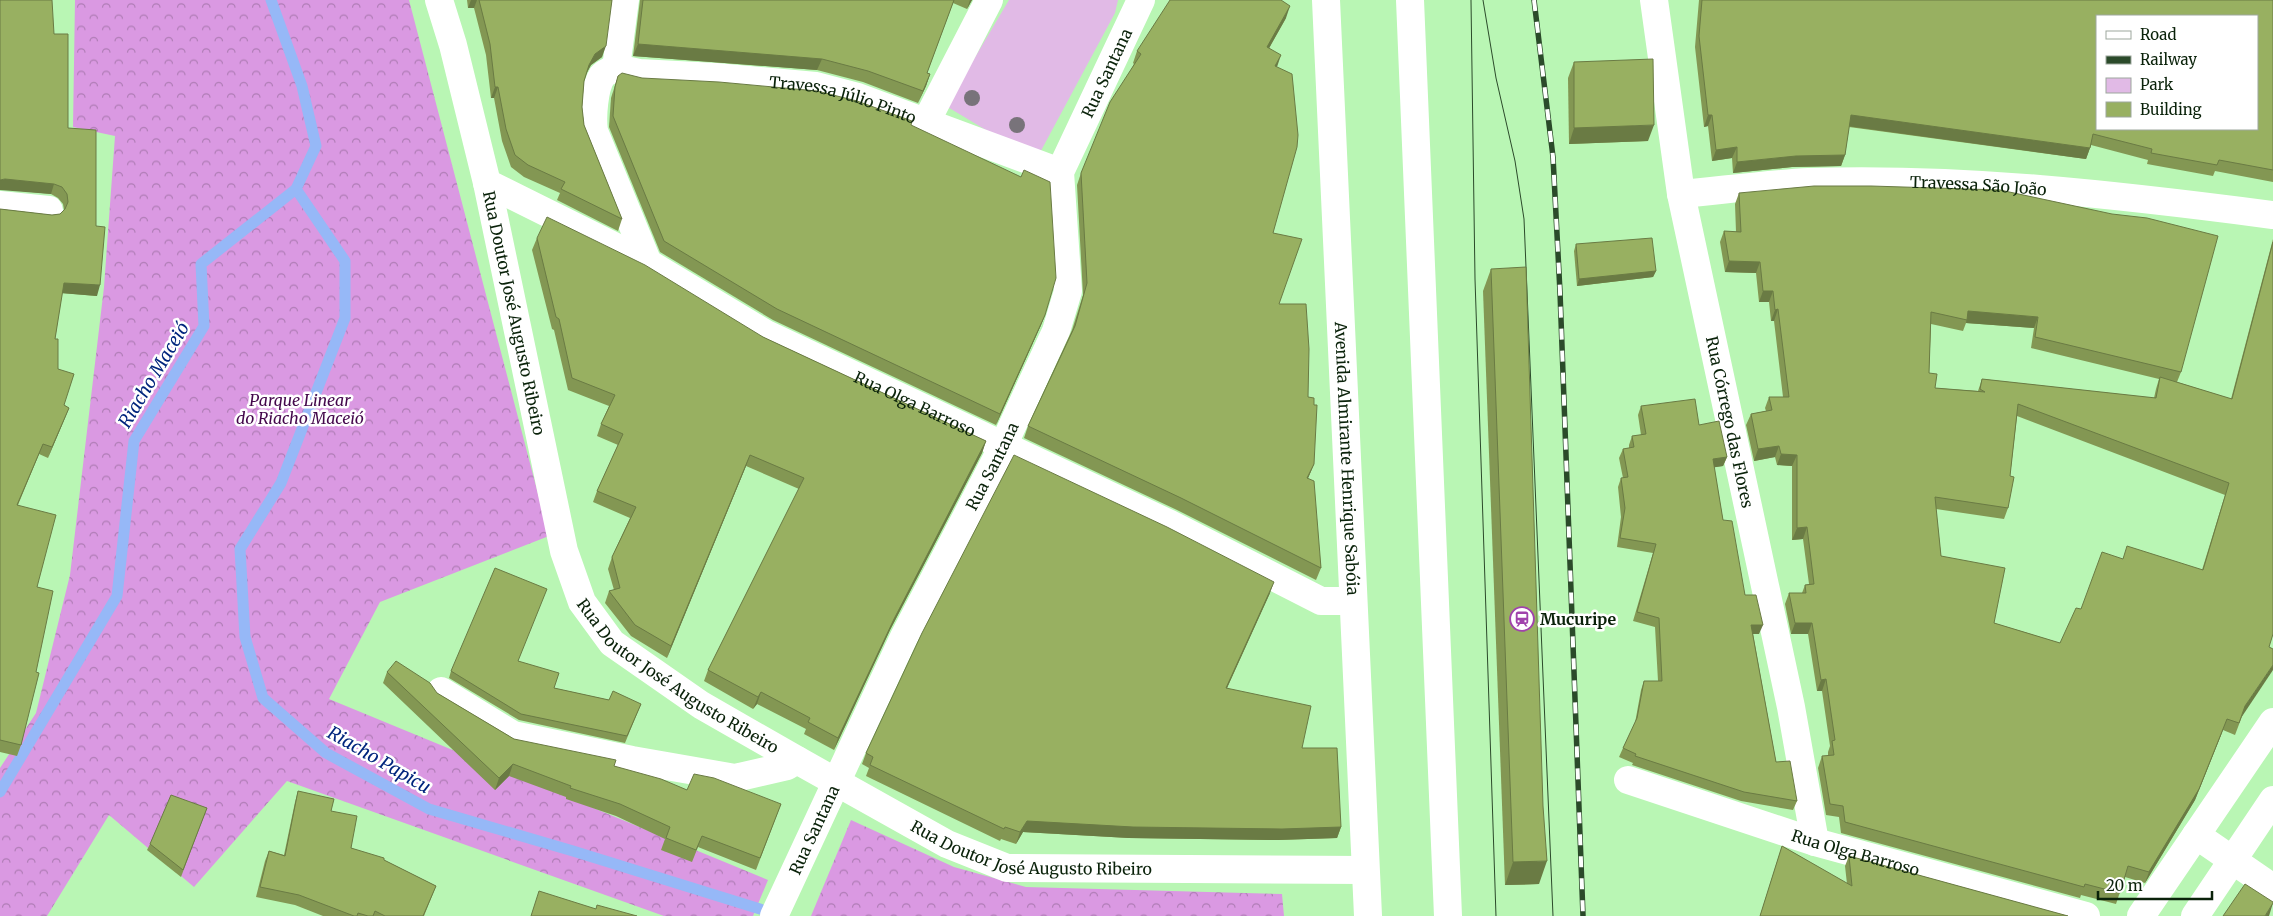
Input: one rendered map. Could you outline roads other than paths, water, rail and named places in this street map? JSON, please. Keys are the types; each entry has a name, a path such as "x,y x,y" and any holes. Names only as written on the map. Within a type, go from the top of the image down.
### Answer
{"main road":[{"name":"Rua Doutor José Augusto Ribeiro","path":"438,0 453,45 487,183 564,551 582,602 612,643 701,705 797,760 947,844 1007,868 1365,870"},
{"path":"625,0 616,68 604,74 600,81 592,116 594,131 648,263"},
{"path":"926,122 989,0"},
{"name":"Rua Santana","path":"774,916 904,638 1003,446 1056,331 1068,291 1060,172 1141,0"},
{"name":"Avenida Almirante Henrique Sabóia","path":"1326,0 1368,916"},
{"path":"1410,0 1448,916"},
{"name":"Rua Córrego das Flores","path":"1654,0 1681,194 1791,707 1815,842"},
{"name":"Travessa Júlio Pinto","path":"616,68 639,73 716,77 816,86 858,97 1060,172"},
{"name":"Travessa São João","path":"1681,194 1808,182 1901,182 2011,187 2129,196 2273,216"},
{"name":"Rua Olga Barroso","path":"487,183 648,263 766,334 1170,524 1321,600 1353,600"},
{"path":"0,205 49,210"},
{"path":"441,691 513,735 632,760 735,778 787,766 797,760"},
{"path":"2141,916 2273,722"},
{"name":"Rua Olga Barroso","path":"1628,780 1815,842 2086,916"},
{"path":"2195,916 2273,800"},
{"path":"2196,835 2273,888"}],"waterway":[{"name":"Riacho Maceió","path":"0,792 117,596 134,441 204,326 201,264 296,189 316,146 302,86 271,0"},
{"name":"Riacho Papicu","path":"296,189 345,261 345,318 281,483 240,549 245,637 263,698 326,753 429,809 760,909"}],"tram line":[{"path":"1471,0 1475,279 1496,916"},
{"path":"1483,0 1496,78 1515,161 1524,219 1553,916"}],"railway":[{"path":"1534,0 1553,157 1560,292 1583,916"}],"place":[{"name":"Mucuripe","path":"1522,619"}],"park label":[{"name":"Parque Linear do Riacho Maceió","path":"300,409"}]}
